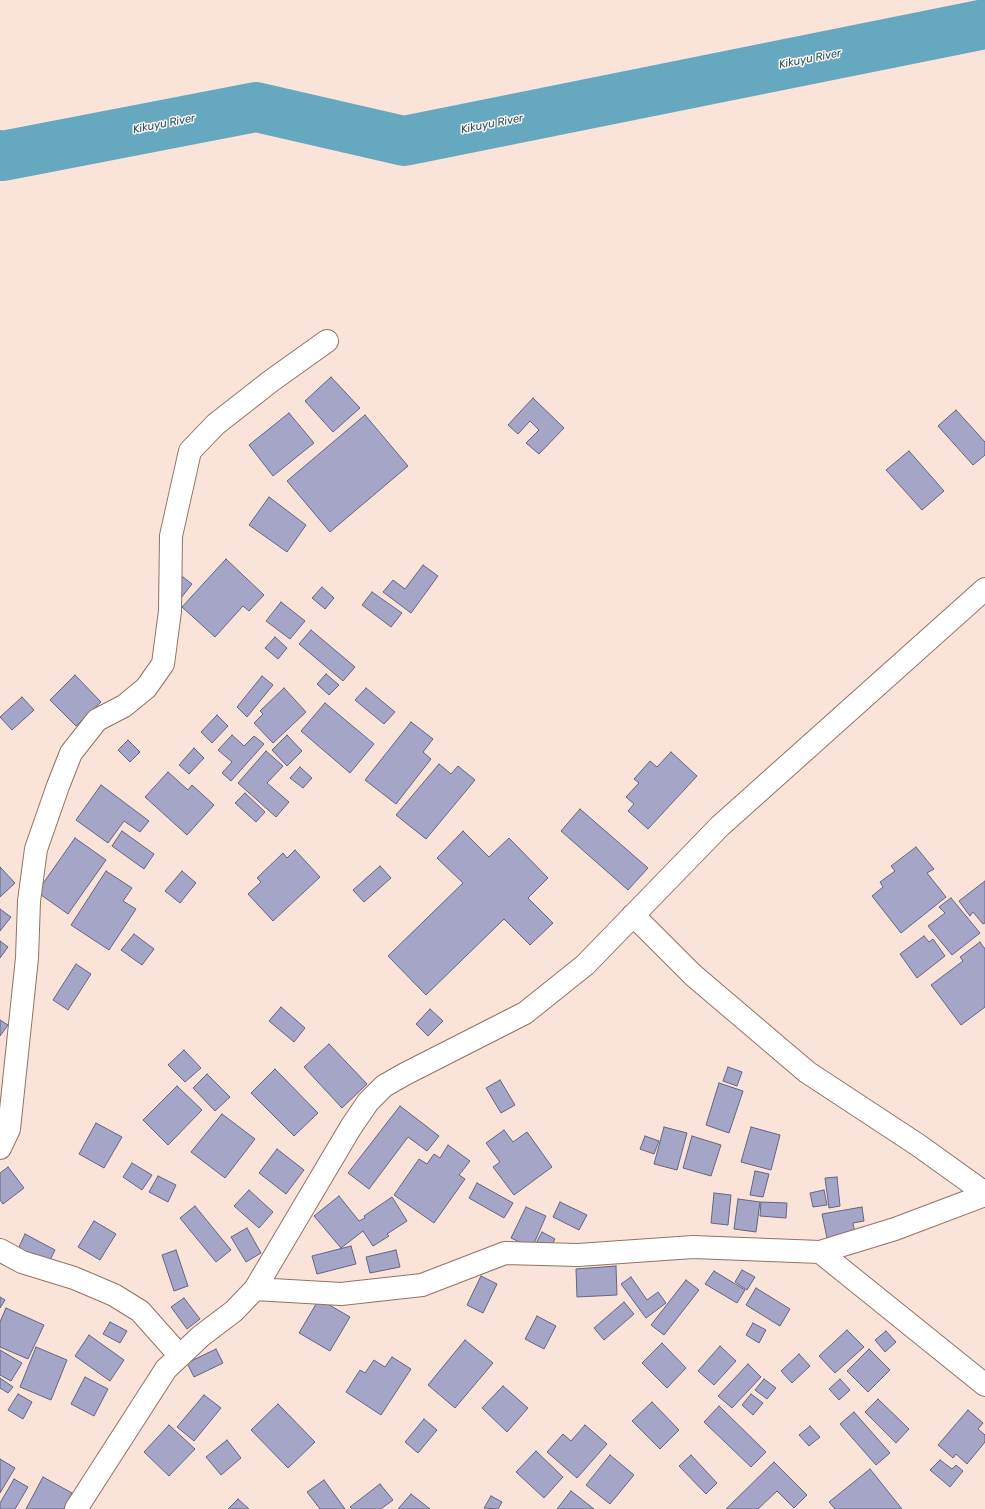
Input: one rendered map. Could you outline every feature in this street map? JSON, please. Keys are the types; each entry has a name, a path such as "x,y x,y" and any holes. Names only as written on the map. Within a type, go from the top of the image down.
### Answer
{"street":[{"path":"0,1148 9,1129 27,958 29,901 36,849 71,753 97,720 124,706 146,688 163,664 170,611 171,536 190,452 216,424 271,381 327,341"},
{"path":"76,1509 166,1369 202,1336 234,1311 255,1289 351,1127 368,1102 384,1086 524,1013 585,965 720,826 985,589"},
{"path":"633,915 693,975 807,1072 918,1145 985,1194"},
{"path":"255,1289 341,1294 422,1285 505,1253 578,1255 693,1247 820,1252 895,1229 985,1194"},
{"path":"0,1250 22,1262 74,1278 114,1295 140,1311 180,1356"},
{"path":"820,1252 985,1385"}],"building":[{"path":"331,377 360,408 333,432 305,401"},
{"path":"533,398 564,428 539,454 526,443 539,430 530,421 518,434 508,425"},
{"path":"956,410 985,442 985,455 973,465 938,426"},
{"path":"289,413 314,443 273,476 249,445"},
{"path":"365,415 408,466 330,532 287,481"},
{"path":"909,451 944,491 922,510 886,470"},
{"path":"269,497 306,525 287,552 249,525"},
{"path":"226,559 264,595 249,611 243,606 215,637 182,607"},
{"path":"423,565 438,576 411,613 383,592 393,580 405,589"},
{"path":"174,570 192,584 181,598 163,584"},
{"path":"322,587 334,598 325,609 312,598"},
{"path":"372,592 402,613 391,627 362,605"},
{"path":"281,602 305,621 290,639 266,621"},
{"path":"311,630 355,667 343,681 299,644"},
{"path":"275,637 287,648 278,659 265,648"},
{"path":"326,674 339,685 329,695 317,684"},
{"path":"75,675 101,702 76,726 50,700"},
{"path":"262,676 273,685 247,717 237,707"},
{"path":"284,688 306,712 273,743 254,723 263,714 260,711"},
{"path":"366,688 395,712 384,724 355,700"},
{"path":"22,697 34,710 12,730 0,717"},
{"path":"325,703 374,744 350,773 301,731"},
{"path":"217,715 228,726 212,743 201,732"},
{"path":"411,722 433,739 423,752 431,759 396,804 365,780"},
{"path":"232,735 244,746 254,736 264,744 231,781 222,773 232,762 218,750"},
{"path":"287,735 302,751 287,766 272,750"},
{"path":"128,740 140,752 130,762 118,750"},
{"path":"194,748 204,758 189,774 179,765"},
{"path":"266,751 283,766 267,783 289,802 276,817 238,783"},
{"path":"671,752 697,776 648,829 628,811 634,804 626,797 639,783 634,779 650,761 657,767"},
{"path":"439,764 451,774 458,766 475,780 426,839 396,815"},
{"path":"300,767 312,778 303,788 290,778"},
{"path":"168,772 188,790 192,785 214,805 187,835 145,797"},
{"path":"101,785 149,821 140,832 124,821 108,843 76,820"},
{"path":"245,793 265,812 256,822 235,803"},
{"path":"580,809 648,868 628,890 561,831"},
{"path":"122,831 154,854 144,869 112,846"},
{"path":"463,831 489,857 509,838 548,878 528,898 553,923 530,945 504,919 426,995 388,956 463,883 437,858"},
{"path":"75,838 106,860 68,914 37,892"},
{"path":"916,847 934,869 927,873 946,897 901,933 872,896 883,887 880,882 895,871 891,866"},
{"path":"295,850 320,877 273,921 248,894 261,882 257,878 283,853 287,858"},
{"path":"380,866 391,878 364,902 353,890"},
{"path":"0,867 15,883 0,897"},
{"path":"106,871 132,888 123,901 136,909 109,950 71,925"},
{"path":"182,871 196,883 180,903 165,891"},
{"path":"985,881 985,923 983,924 973,912 970,916 959,901"},
{"path":"951,898 980,933 952,955 928,926 945,913 939,907"},
{"path":"0,909 11,917 0,931"},
{"path":"134,934 154,949 142,965 121,950"},
{"path":"924,936 929,942 933,939 945,956 917,978 900,954"},
{"path":"0,941 8,947 0,958"},
{"path":"980,942 985,948 985,1007 961,1025 931,985 963,961 960,957"},
{"path":"76,964 91,974 68,1010 53,1000"},
{"path":"281,1007 305,1028 294,1042 269,1021"},
{"path":"430,1009 443,1021 428,1036 416,1024"},
{"path":"0,1020 8,1025 0,1036"},
{"path":"329,1044 367,1084 342,1108 304,1067"},
{"path":"184,1050 201,1068 185,1082 168,1065"},
{"path":"728,1067 742,1072 737,1086 723,1081"},
{"path":"275,1069 318,1113 294,1136 251,1093"},
{"path":"207,1074 230,1097 215,1111 193,1088"},
{"path":"500,1080 515,1105 501,1113 486,1088"},
{"path":"719,1083 743,1091 729,1133 706,1125"},
{"path":"177,1086 202,1110 168,1145 143,1120"},
{"path":"400,1106 439,1136 427,1151 408,1137 369,1189 348,1173"},
{"path":"222,1114 255,1139 225,1178 191,1152"},
{"path":"96,1123 122,1137 104,1168 79,1154"},
{"path":"664,1127 687,1133 677,1170 654,1164"},
{"path":"751,1127 780,1135 771,1170 741,1162"},
{"path":"504,1130 513,1142 527,1132 552,1167 514,1195 493,1167 500,1162 486,1143"},
{"path":"645,1136 659,1141 654,1154 640,1149"},
{"path":"692,1136 721,1145 711,1176 683,1168"},
{"path":"448,1145 470,1161 459,1175 465,1179 434,1223 394,1195 419,1159 427,1164 434,1154 440,1158"},
{"path":"277,1149 304,1170 286,1194 259,1173"},
{"path":"132,1163 152,1175 142,1190 123,1177"},
{"path":"8,1167 24,1188 3,1204 0,1200 0,1173"},
{"path":"755,1171 769,1174 763,1197 750,1195"},
{"path":"158,1176 176,1185 168,1202 149,1192"},
{"path":"837,1177 840,1206 829,1208 825,1178"},
{"path":"477,1183 513,1203 504,1218 469,1198"},
{"path":"249,1190 273,1212 259,1228 234,1206"},
{"path":"824,1190 827,1205 813,1207 810,1193"},
{"path":"714,1193 731,1195 728,1225 711,1223"},
{"path":"339,1196 359,1221 392,1197 407,1221 387,1234 389,1236 373,1246 363,1231 341,1248 314,1216"},
{"path":"738,1199 760,1202 756,1232 734,1229"},
{"path":"560,1202 587,1215 579,1230 553,1217"},
{"path":"761,1202 787,1203 786,1218 760,1216"},
{"path":"195,1206 231,1250 216,1262 180,1218"},
{"path":"526,1207 546,1216 532,1248 511,1238"},
{"path":"862,1207 864,1221 853,1223 855,1233 827,1238 822,1214"},
{"path":"94,1221 116,1234 100,1260 78,1247"},
{"path":"247,1228 261,1253 246,1262 231,1237"},
{"path":"542,1232 555,1239 548,1252 535,1245"},
{"path":"25,1234 55,1250 48,1264 18,1249"},
{"path":"351,1246 356,1264 317,1274 312,1256"},
{"path":"176,1250 188,1286 174,1291 162,1255"},
{"path":"396,1250 400,1267 370,1273 366,1257"},
{"path":"616,1266 617,1295 577,1297 576,1269"},
{"path":"742,1270 755,1277 747,1290 735,1282"},
{"path":"714,1271 745,1290 737,1303 705,1284"},
{"path":"481,1276 497,1284 483,1313 467,1305"},
{"path":"631,1277 647,1300 658,1292 666,1303 646,1318 621,1284"},
{"path":"686,1280 699,1290 664,1335 651,1325"},
{"path":"756,1288 790,1309 780,1326 746,1305"},
{"path":"0,1297 5,1300 0,1308"},
{"path":"184,1298 200,1319 187,1329 171,1307"},
{"path":"319,1299 350,1317 330,1351 299,1333"},
{"path":"624,1302 634,1314 604,1340 594,1328"},
{"path":"6,1308 44,1325 28,1359 0,1347 0,1322"},
{"path":"537,1316 556,1326 544,1349 525,1339"},
{"path":"110,1322 127,1331 120,1343 103,1334"},
{"path":"753,1323 766,1330 759,1343 746,1335"},
{"path":"847,1330 864,1347 835,1373 819,1356"},
{"path":"886,1331 896,1342 885,1352 875,1340"},
{"path":"89,1335 124,1360 110,1381 75,1356"},
{"path":"465,1340 493,1363 455,1408 428,1385"},
{"path":"662,1343 686,1368 667,1388 642,1363"},
{"path":"720,1346 736,1361 714,1385 698,1371"},
{"path":"36,1347 67,1360 51,1400 20,1387"},
{"path":"216,1349 223,1363 194,1377 187,1363"},
{"path":"869,1349 890,1370 868,1392 847,1371"},
{"path":"0,1350 22,1363 11,1381 0,1375"},
{"path":"799,1354 810,1366 792,1383 781,1371"},
{"path":"392,1357 411,1369 381,1415 346,1392 360,1370 365,1373 374,1360 385,1367"},
{"path":"748,1364 761,1377 732,1408 718,1396"},
{"path":"85,1377 108,1389 94,1416 71,1404"},
{"path":"0,1378 13,1387 8,1393 0,1388"},
{"path":"764,1379 776,1388 767,1399 755,1390"},
{"path":"840,1379 850,1390 839,1400 829,1389"},
{"path":"503,1386 528,1408 507,1432 482,1408"},
{"path":"18,1394 32,1402 23,1419 8,1410"},
{"path":"751,1394 763,1403 753,1415 742,1405"},
{"path":"204,1395 221,1408 194,1441 177,1427"},
{"path":"878,1399 909,1429 896,1443 865,1412"},
{"path":"652,1402 679,1430 660,1449 632,1421"},
{"path":"278,1404 315,1442 288,1468 251,1430"},
{"path":"719,1406 766,1452 751,1467 704,1422"},
{"path":"968,1410 983,1423 978,1429 985,1435 985,1442 967,1464 956,1454 953,1458 938,1445"},
{"path":"854,1412 890,1453 876,1465 840,1424"},
{"path":"424,1419 437,1430 418,1453 405,1442"},
{"path":"169,1425 195,1449 169,1476 144,1452"},
{"path":"585,1425 607,1444 577,1478 547,1452 563,1434 571,1441"},
{"path":"810,1426 820,1437 809,1446 799,1435"},
{"path":"227,1440 241,1458 221,1475 206,1457"},
{"path":"536,1451 563,1477 544,1498 516,1472"},
{"path":"610,1455 634,1475 610,1504 586,1485"},
{"path":"691,1455 717,1483 706,1494 679,1466"},
{"path":"0,1459 15,1468 0,1493"},
{"path":"940,1460 952,1469 956,1465 963,1471 950,1487 930,1470"},
{"path":"774,1462 807,1495 794,1508 777,1491 758,1509 726,1509"},
{"path":"870,1469 902,1509 835,1509 829,1502"},
{"path":"43,1477 72,1493 64,1509 26,1509"},
{"path":"14,1479 28,1487 15,1509 0,1509 0,1503"},
{"path":"324,1480 345,1509 320,1509 307,1492"},
{"path":"380,1484 393,1500 381,1509 352,1509 350,1507"},
{"path":"571,1491 594,1509 557,1509"},
{"path":"411,1494 430,1509 398,1509"},
{"path":"491,1496 502,1502 498,1509 484,1508"},
{"path":"238,1499 249,1509 228,1509"}],"waterway":[{"name":"Kikuyu River","path":"0,155 3,156 256,107 404,141 985,24"}]}
